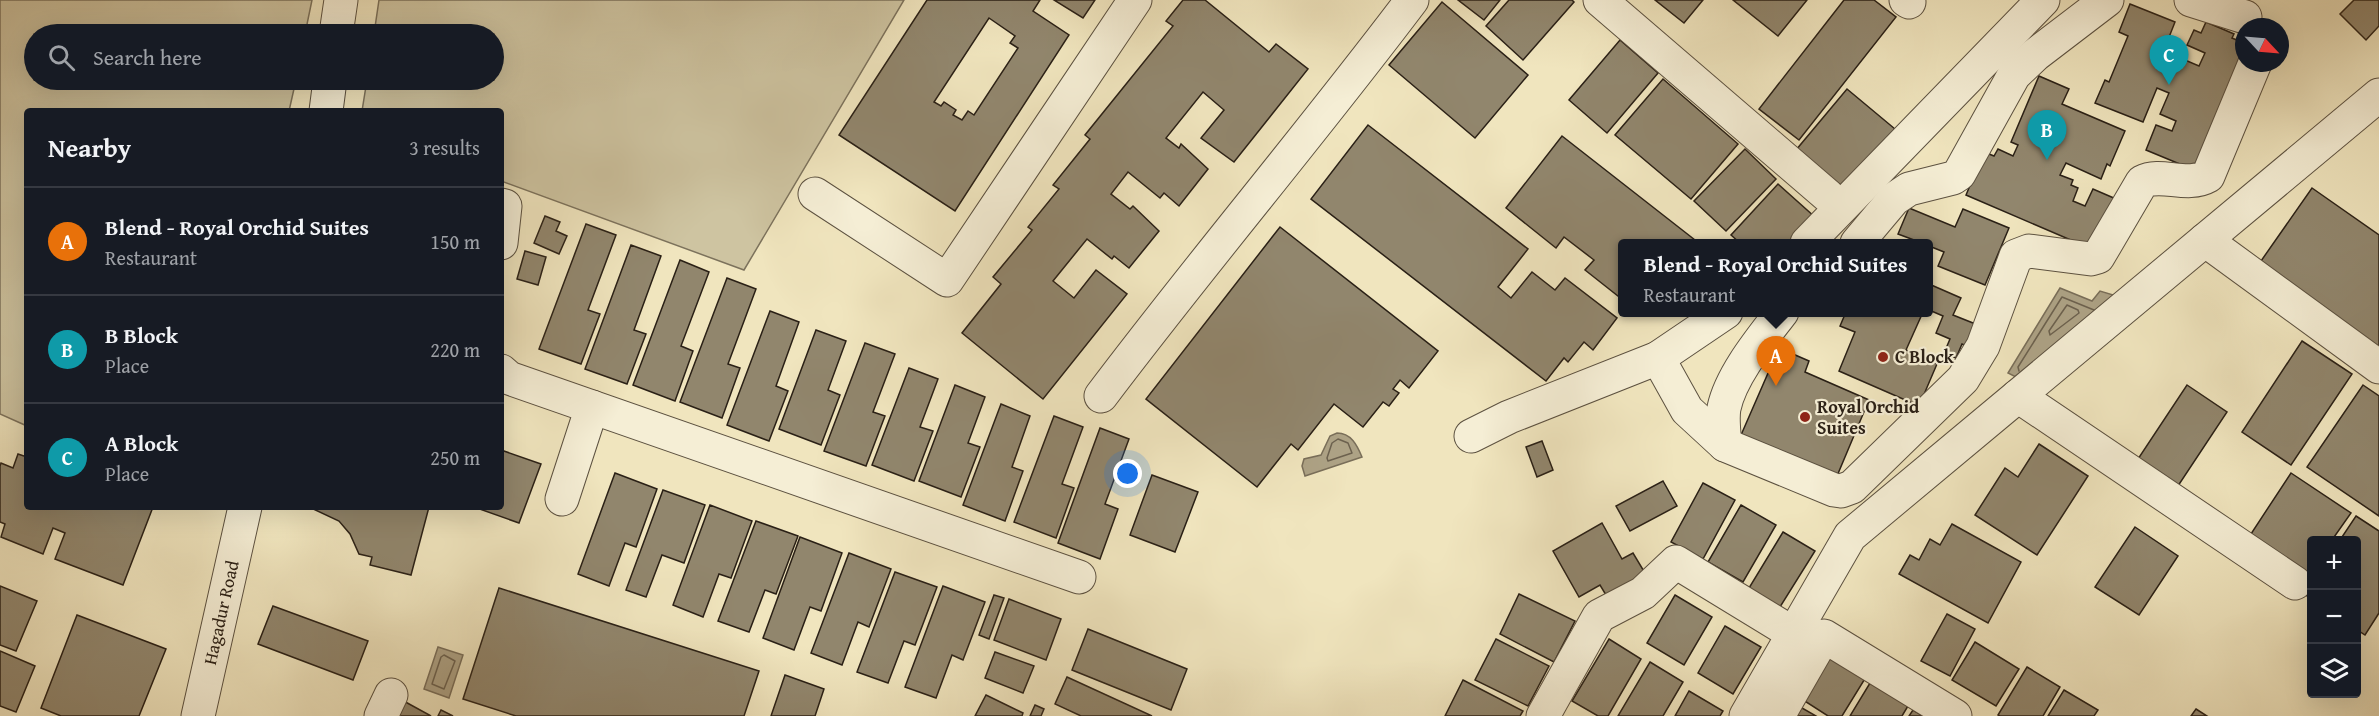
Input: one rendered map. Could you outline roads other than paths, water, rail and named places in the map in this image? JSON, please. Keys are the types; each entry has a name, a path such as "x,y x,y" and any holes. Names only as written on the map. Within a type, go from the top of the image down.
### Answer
{"street":[{"path":"337,24 341,0"},
{"path":"815,194 947,280 1134,0"},
{"path":"1101,396 1171,303 1345,90 1412,0"},
{"path":"1600,0 1828,196"},
{"path":"1811,239 2043,0"},
{"path":"1861,239 1909,189 1953,178 1959,174 2014,75 2035,55 2107,0"},
{"path":"2191,0 2251,15"},
{"path":"1658,358 1688,410 1725,445 1834,490 1841,491 1852,487 1963,379 1983,346 2016,256 2029,251 2091,259 2098,257 2142,182 2148,178 2184,182 2208,176 2252,72"},
{"path":"326,108 329,90"},
{"path":"1746,716 1850,536 2379,95"},
{"path":"2205,240 2379,367"},
{"path":"1471,436 1509,417 1658,358 1719,317"},
{"path":"1725,445 1723,417 1727,399 1756,346 1778,317"},
{"path":"504,374 509,378 1079,577"},
{"path":"2018,396 2295,583"},
{"path":"562,499 592,407"},
{"name":"Hagadur Road","path":"198,716 244,510"},
{"path":"1542,716 1599,616 1643,593 1676,562 1794,634"},
{"path":"1778,716 1824,636 1955,716"}],"water":[{"path":"2060,288 2092,301 2100,291 2120,297 2022,380 2008,373"},
{"path":"1337,433 1350,437 1362,457 1305,476 1302,466 1304,459 1321,455 1330,436"},
{"path":"438,647 463,655 449,698 424,689"}],"place":[{"name":"A Block","path":"2169,85"},
{"name":"B Block","path":"2047,160"},
{"name":"C Block","path":"1883,357"},
{"name":"Blend - Royal Orchid Suites","path":"1776,386"},
{"name":"Royal Orchid Suites","path":"1805,417"}]}
